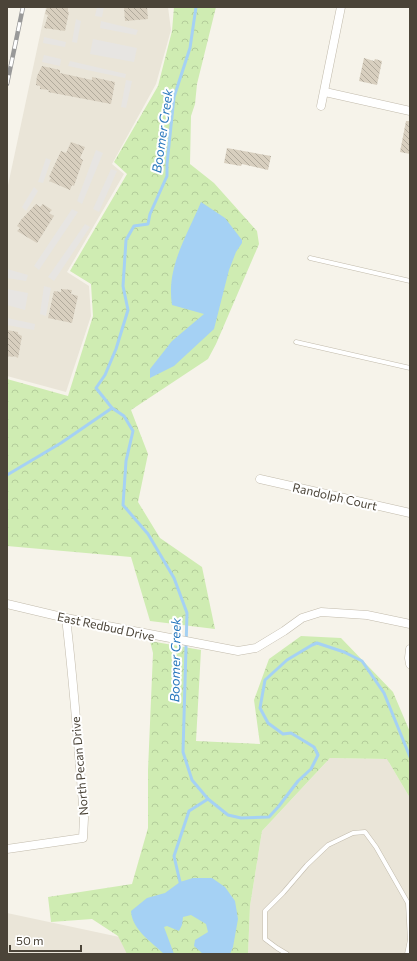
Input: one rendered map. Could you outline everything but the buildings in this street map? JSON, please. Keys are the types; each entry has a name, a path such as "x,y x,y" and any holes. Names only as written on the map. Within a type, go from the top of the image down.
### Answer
{"street":[{"path":"321,106 341,7"},
{"path":"325,92 410,111"},
{"name":"Randolph Court","path":"260,479 410,513"},
{"name":"East Redbud Drive","path":"7,604 66,618 238,651 256,648 302,618 320,612 367,615 410,624"},
{"name":"North Pecan Drive","path":"7,849 83,838 84,818 72,669 66,618"},
{"path":"410,649 410,664"}],"lane":[{"path":"310,258 410,281"},
{"path":"296,342 410,368"},
{"path":"287,954 265,939 266,911 283,894 307,865 328,845 353,833 365,832 376,847 408,903 410,940 407,954"}],"shaded area":[{"path":"46,7 168,7 171,30 156,84 112,164 124,174 67,272 89,286 91,316 66,392 7,376 7,190"},
{"path":"97,7 104,7 102,17 95,16"},
{"path":"76,19 81,21 77,43 72,42"},
{"path":"101,21 138,30 136,35 100,28"},
{"path":"44,37 66,42 65,47 43,43"},
{"path":"93,39 137,48 134,62 90,54"},
{"path":"44,55 61,59 60,66 42,62"},
{"path":"70,61 126,74 125,78 68,66"},
{"path":"126,80 132,81 126,108 121,107"},
{"path":"96,150 103,153 82,204 77,201"},
{"path":"46,158 51,160 43,183 38,182"},
{"path":"111,169 117,171 99,212 93,209"},
{"path":"34,187 38,191 26,211 22,207"},
{"path":"72,209 78,212 39,270 34,266"},
{"path":"85,224 90,227 54,281 48,277"},
{"path":"7,269 28,275 26,281 7,278"},
{"path":"44,286 51,288 46,316 40,314"},
{"path":"7,289 28,293 25,310 7,305"},
{"path":"7,318 35,324 34,330 7,325"},
{"path":"330,758 387,759 410,798 410,954 248,954 250,906 262,831"},
{"path":"7,913 199,954 7,954"}],"green space":[{"path":"174,7 216,7 197,84 195,104 191,116 190,164 214,183 257,231 259,244 216,344 208,359 131,410 148,454 138,502 160,538 202,567 215,629 150,621 131,557 7,546 7,379 68,396 93,316 91,284 70,271 127,174 114,162 158,86 172,31"},
{"path":"301,636 341,638 393,692 410,732 410,798 387,759 330,758 262,831 250,906 248,954 127,954 118,936 92,919 51,922 48,897 132,884 148,828 148,770 153,653 150,641 201,650 196,741 260,744 254,700 269,659"}],"water":[{"path":"201,202 225,218 242,240 242,243 236,252 229,270 214,329 174,366 150,378 150,369 172,341 204,314 172,305 171,291 172,278 179,252"},
{"path":"193,878 212,878 225,887 235,901 238,919 233,947 230,954 203,954 194,946 195,940 208,932 206,924 191,915 183,917 182,925 179,931 167,926 164,927 174,954 164,954 143,935 132,918 131,911 147,898 165,893 180,882"}],"waterway":[{"name":"Boomer Creek","path":"196,7 190,48 174,97 167,176 150,214 148,224 134,226 126,240 123,286 128,310 116,349 105,375 96,388 112,408 124,416 133,431 126,461 123,505 148,534 174,578 187,613 183,752 192,780 208,799 228,815 241,818 269,817 298,781 311,769 318,755 314,747 291,733 283,734 268,723 260,708 265,680 287,660 317,643 344,652 362,661 384,693 410,757"},
{"path":"7,475 61,443 112,408"},
{"path":"182,884 180,882 174,856 189,811 208,799"}],"railway":[{"path":"7,84 23,7"}]}
